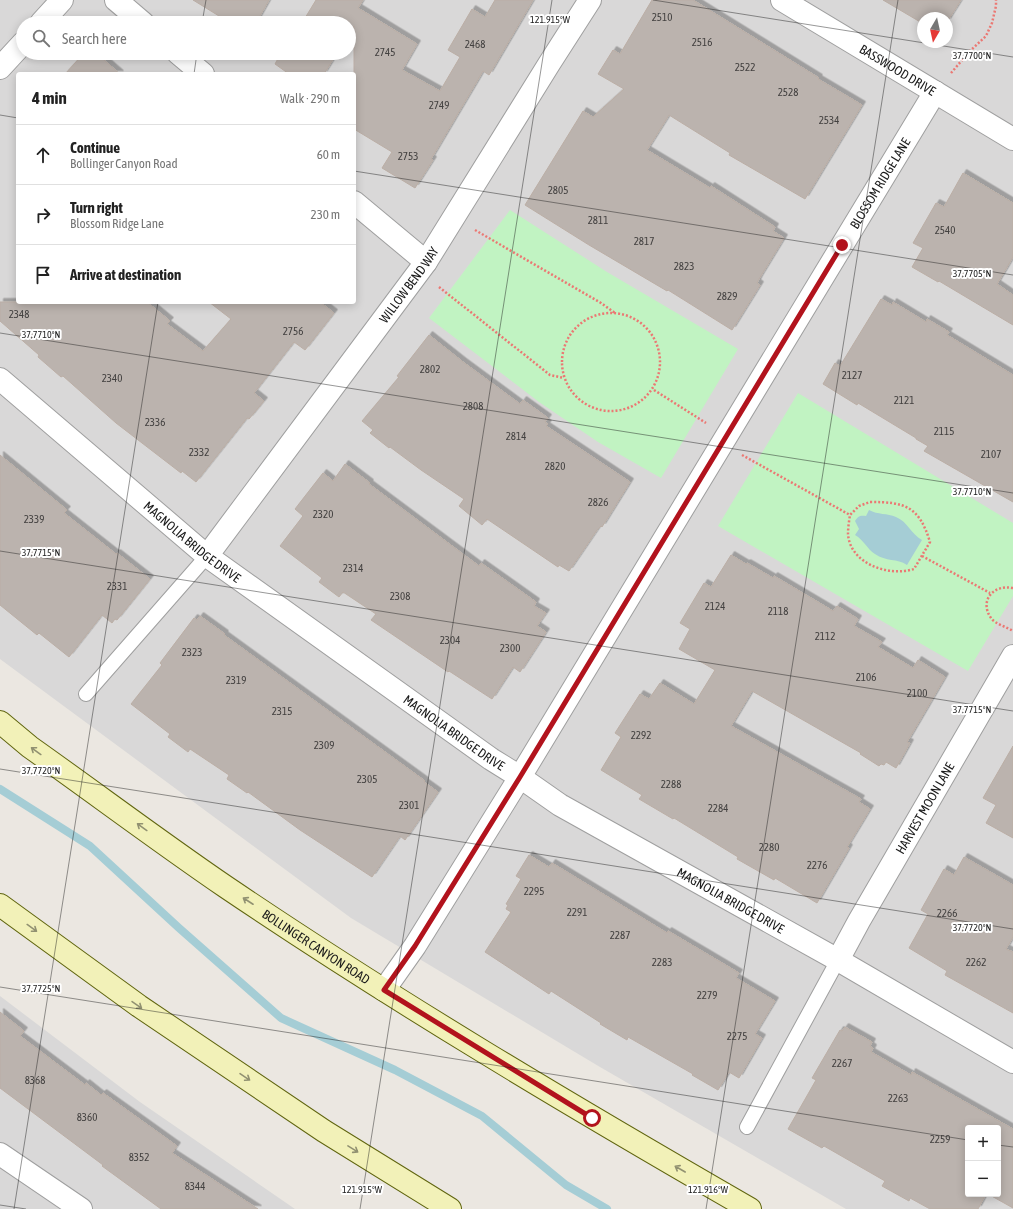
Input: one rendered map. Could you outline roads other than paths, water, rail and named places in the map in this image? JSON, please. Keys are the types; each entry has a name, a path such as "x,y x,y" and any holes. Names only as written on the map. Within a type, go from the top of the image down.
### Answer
{"main road":[{"name":"BOLLINGER CANYON ROAD","path":"0,722 30,746 226,887 384,990 592,1118 750,1209"},
{"path":"0,905 139,1006 324,1131 450,1209"}],"street":[{"path":"47,16 62,0"},
{"path":"116,0 135,16"},
{"name":"WILLOW BEND WAY","path":"207,556 423,267 590,0"},
{"name":"BASSWOOD DRIVE","path":"782,0 1013,139"},
{"path":"0,68 16,51"},
{"path":"186,60 201,72"},
{"name":"BLOSSOM RIDGE LANE","path":"384,990 415,946 520,777 934,92"},
{"path":"356,204 423,267"},
{"name":"MAGNOLIA BRIDGE DRIVE","path":"0,379 207,556 491,759 560,805 838,960 1013,1062"},
{"name":"HARVEST MOON LANE","path":"838,960 859,920 1013,656"},
{"path":"0,1154 81,1209"}],"lane":[{"path":"86,694 207,556"},
{"path":"747,1127 838,960"}],"water":[{"path":"869,510 900,519 915,535 922,540 907,565 899,561 887,559 872,552 861,539 855,535 859,529 855,521 859,516 866,516"}],"waterway":[{"path":"0,789 90,846 179,928 281,1018 395,1070 482,1116 566,1185 607,1209"}]}
